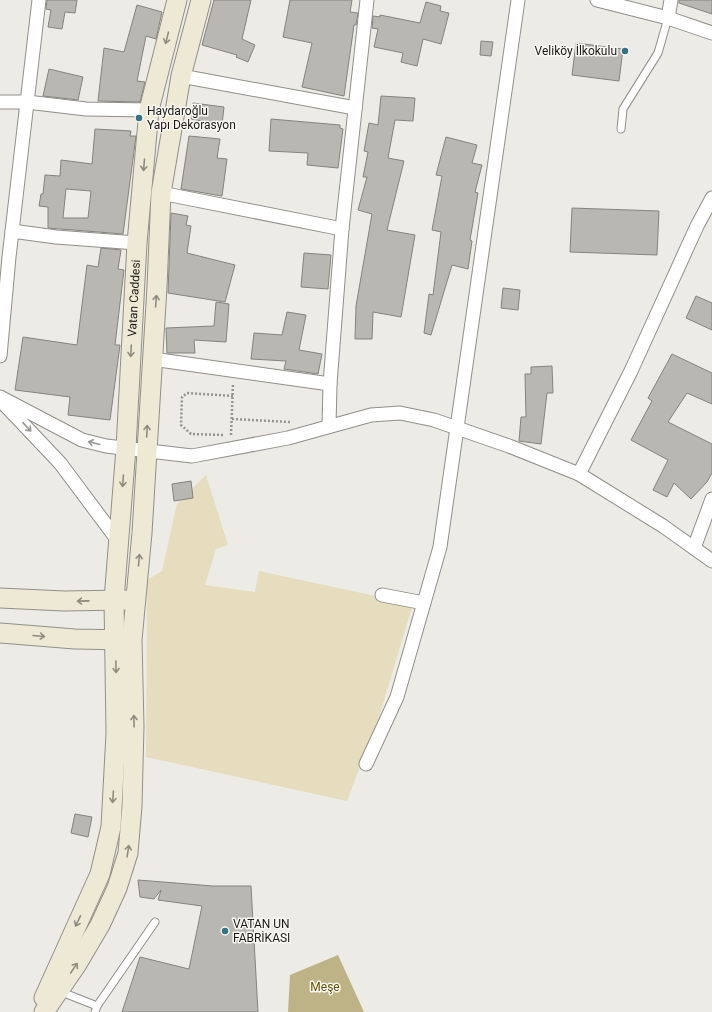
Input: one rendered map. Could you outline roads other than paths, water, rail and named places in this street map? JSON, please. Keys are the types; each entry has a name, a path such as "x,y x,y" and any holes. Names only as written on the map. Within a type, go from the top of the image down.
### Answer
{"main road":[{"name":"Vatan Caddesi","path":"124,640 114,600 126,448 137,243 149,110 177,0"},
{"name":"Vatan Caddesi","path":"124,640 136,599 152,360 161,193 181,76 201,0"},
{"path":"0,598 64,601 136,599"},
{"path":"0,633 75,639 124,640"},
{"path":"44,1012 77,964 100,925 117,888 128,853 132,806 134,726 124,640"},
{"path":"39,1012 100,874 111,826 116,733 124,640"}],"street":[{"path":"0,356 12,231 39,0"},
{"path":"329,426 330,384 342,228 367,0"},
{"path":"366,764 397,697 440,547 518,0"},
{"path":"597,0 668,18 712,32"},
{"path":"668,18 671,0"},
{"path":"181,76 355,108"},
{"path":"0,102 27,102 86,109 149,110"},
{"path":"161,193 342,228"},
{"path":"579,474 631,372 697,226 712,198"},
{"path":"12,231 56,237 137,243"},
{"path":"152,360 330,384"},
{"path":"0,398 82,440 106,446 146,452 192,456 231,450 288,438 371,415 400,413 434,420 509,446 579,474 663,526 712,561"},
{"path":"0,398 60,463 119,542"},
{"path":"694,548 712,499"},
{"path":"382,595 424,603"}],"lane":[{"path":"621,129 623,109 658,53 668,18"},
{"path":"59,991 96,1009 155,922"}],"place":[{"name":"Veliköy İlkokulu","path":"625,51"},
{"name":"Haydaroğlu Yapı Dekorasyon","path":"139,118"},
{"name":"VATAN UN FABRİKASI","path":"225,931"}],"park label":[{"name":"Meşe","path":"325,987"}]}
